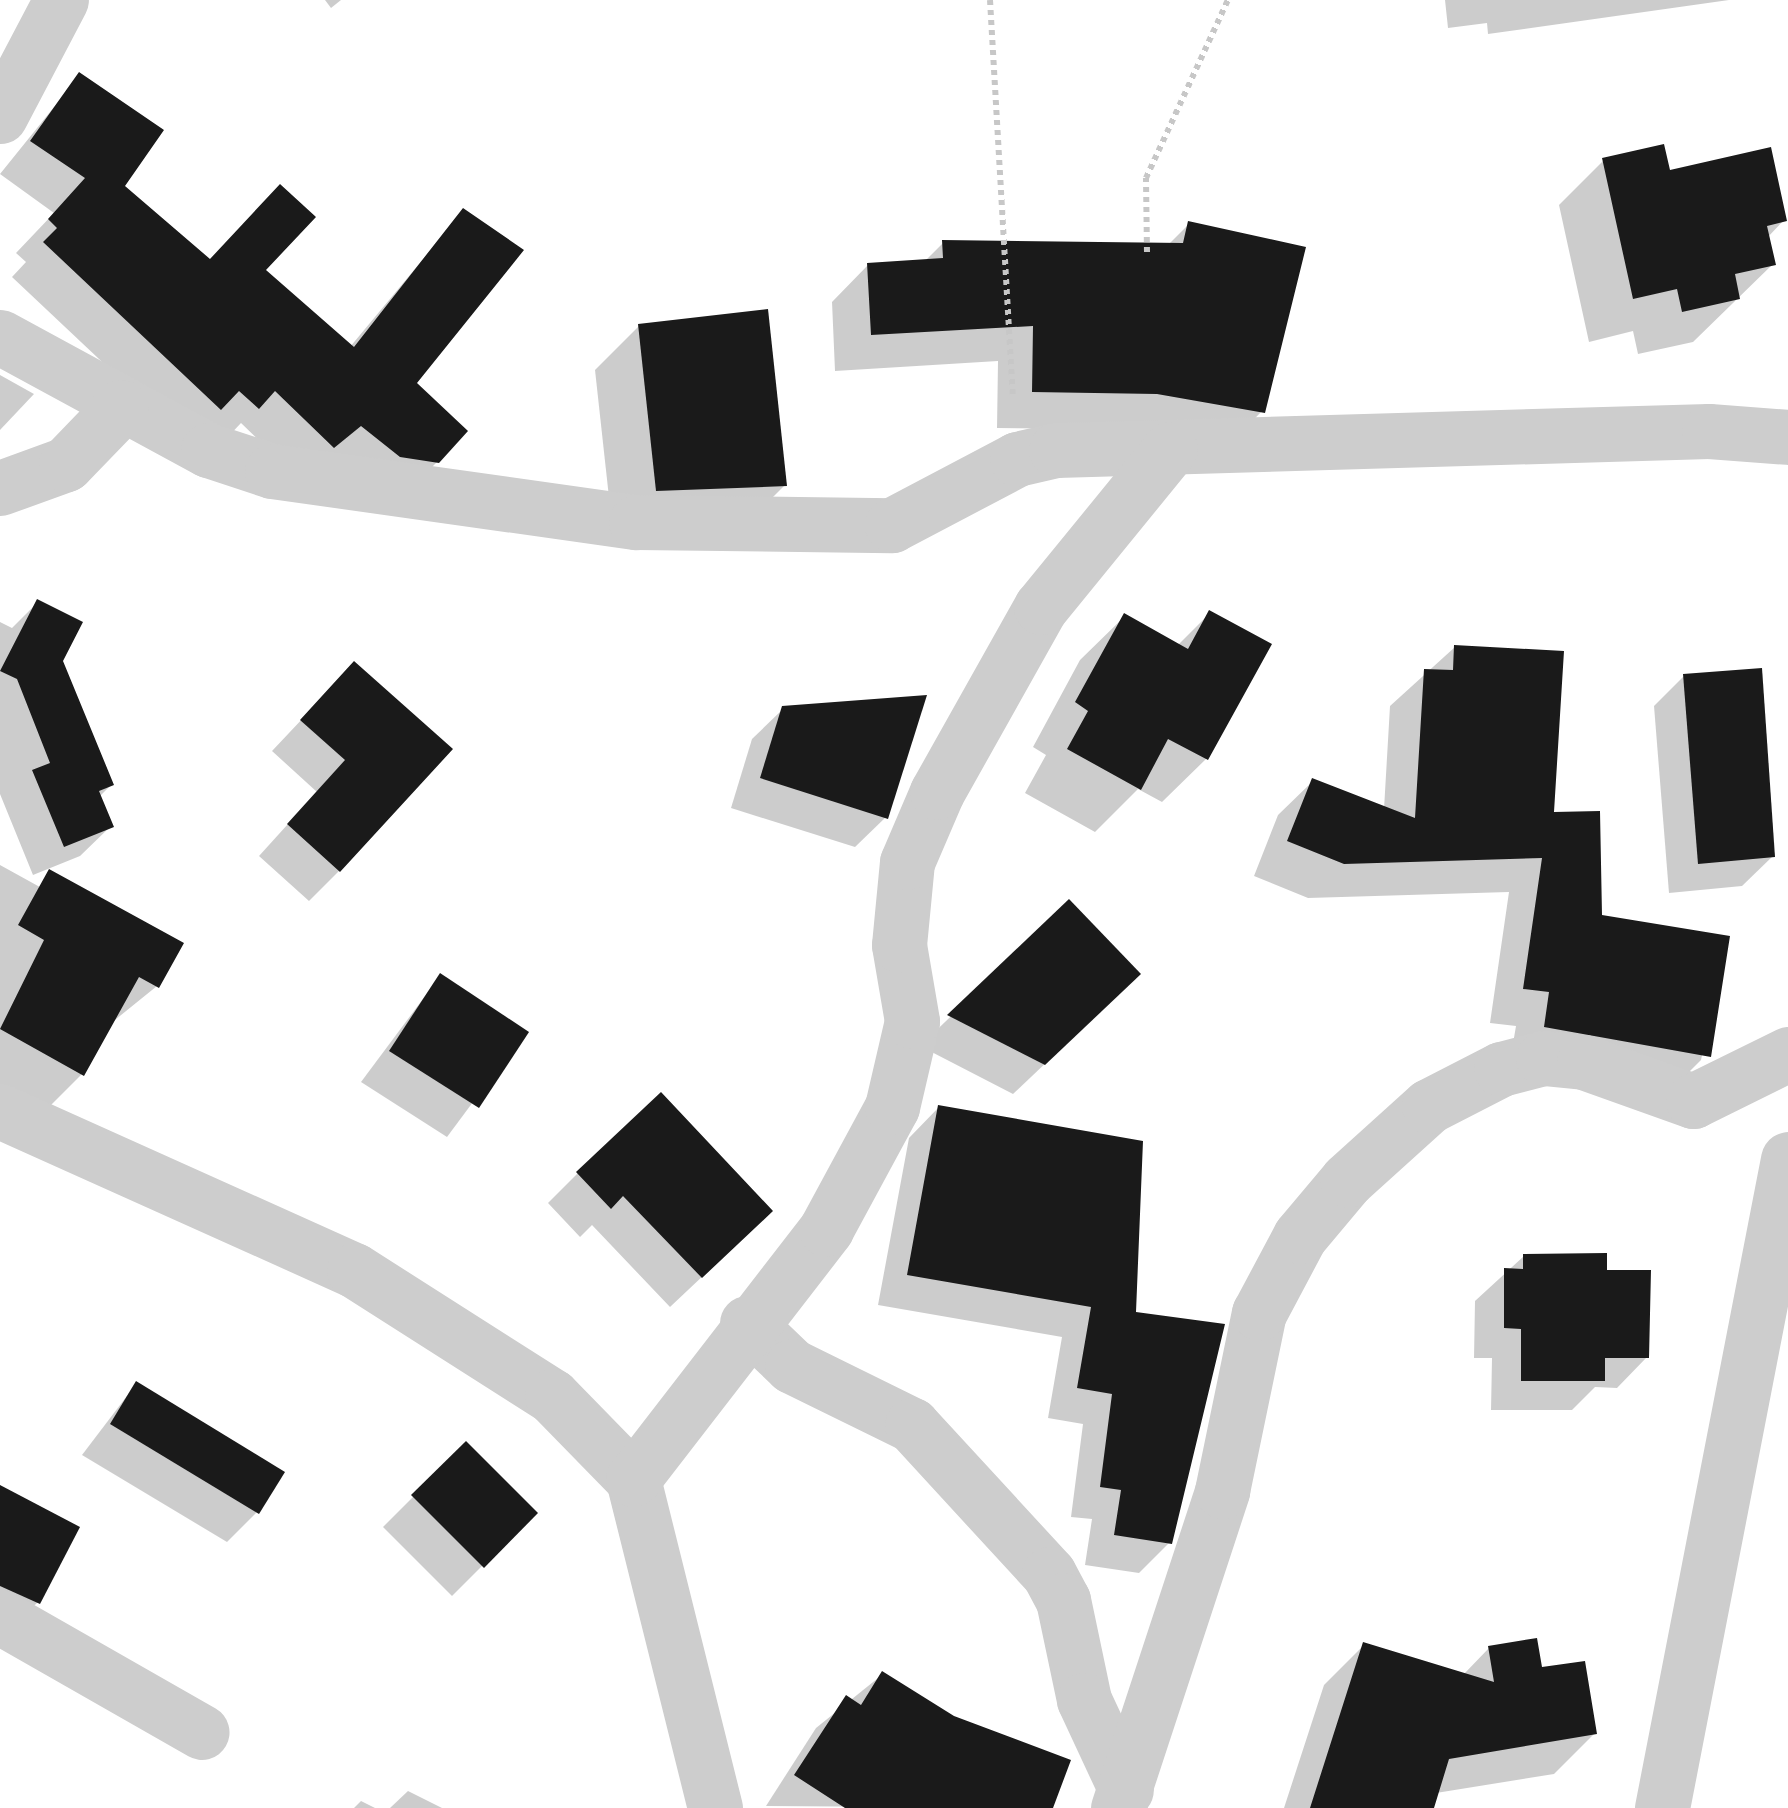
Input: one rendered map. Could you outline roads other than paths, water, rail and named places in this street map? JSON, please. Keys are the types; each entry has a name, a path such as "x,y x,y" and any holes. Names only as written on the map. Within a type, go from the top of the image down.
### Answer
{"street":[{"path":"0,116 61,0"},
{"path":"0,337 121,407 272,472 636,522 892,525 1017,460 1170,448 1709,431 1788,437"},
{"path":"0,488 66,464 121,407"},
{"path":"632,1479 748,1323 826,1229 907,1066 900,913 907,862 936,792 1041,607 1170,448"},
{"path":"1122,1799 1222,1490 1259,1313 1300,1236 1347,1180 1429,1106 1501,1069 1543,1058 1584,1062 1693,1101 1788,1054"},
{"path":"0,1112 354,1270 552,1396 632,1479 715,1808"},
{"path":"1662,1808 1788,1159"},
{"path":"748,1323 792,1366 912,1425 1049,1574 1089,1714 1122,1799"},
{"path":"0,1616 202,1732"}]}
